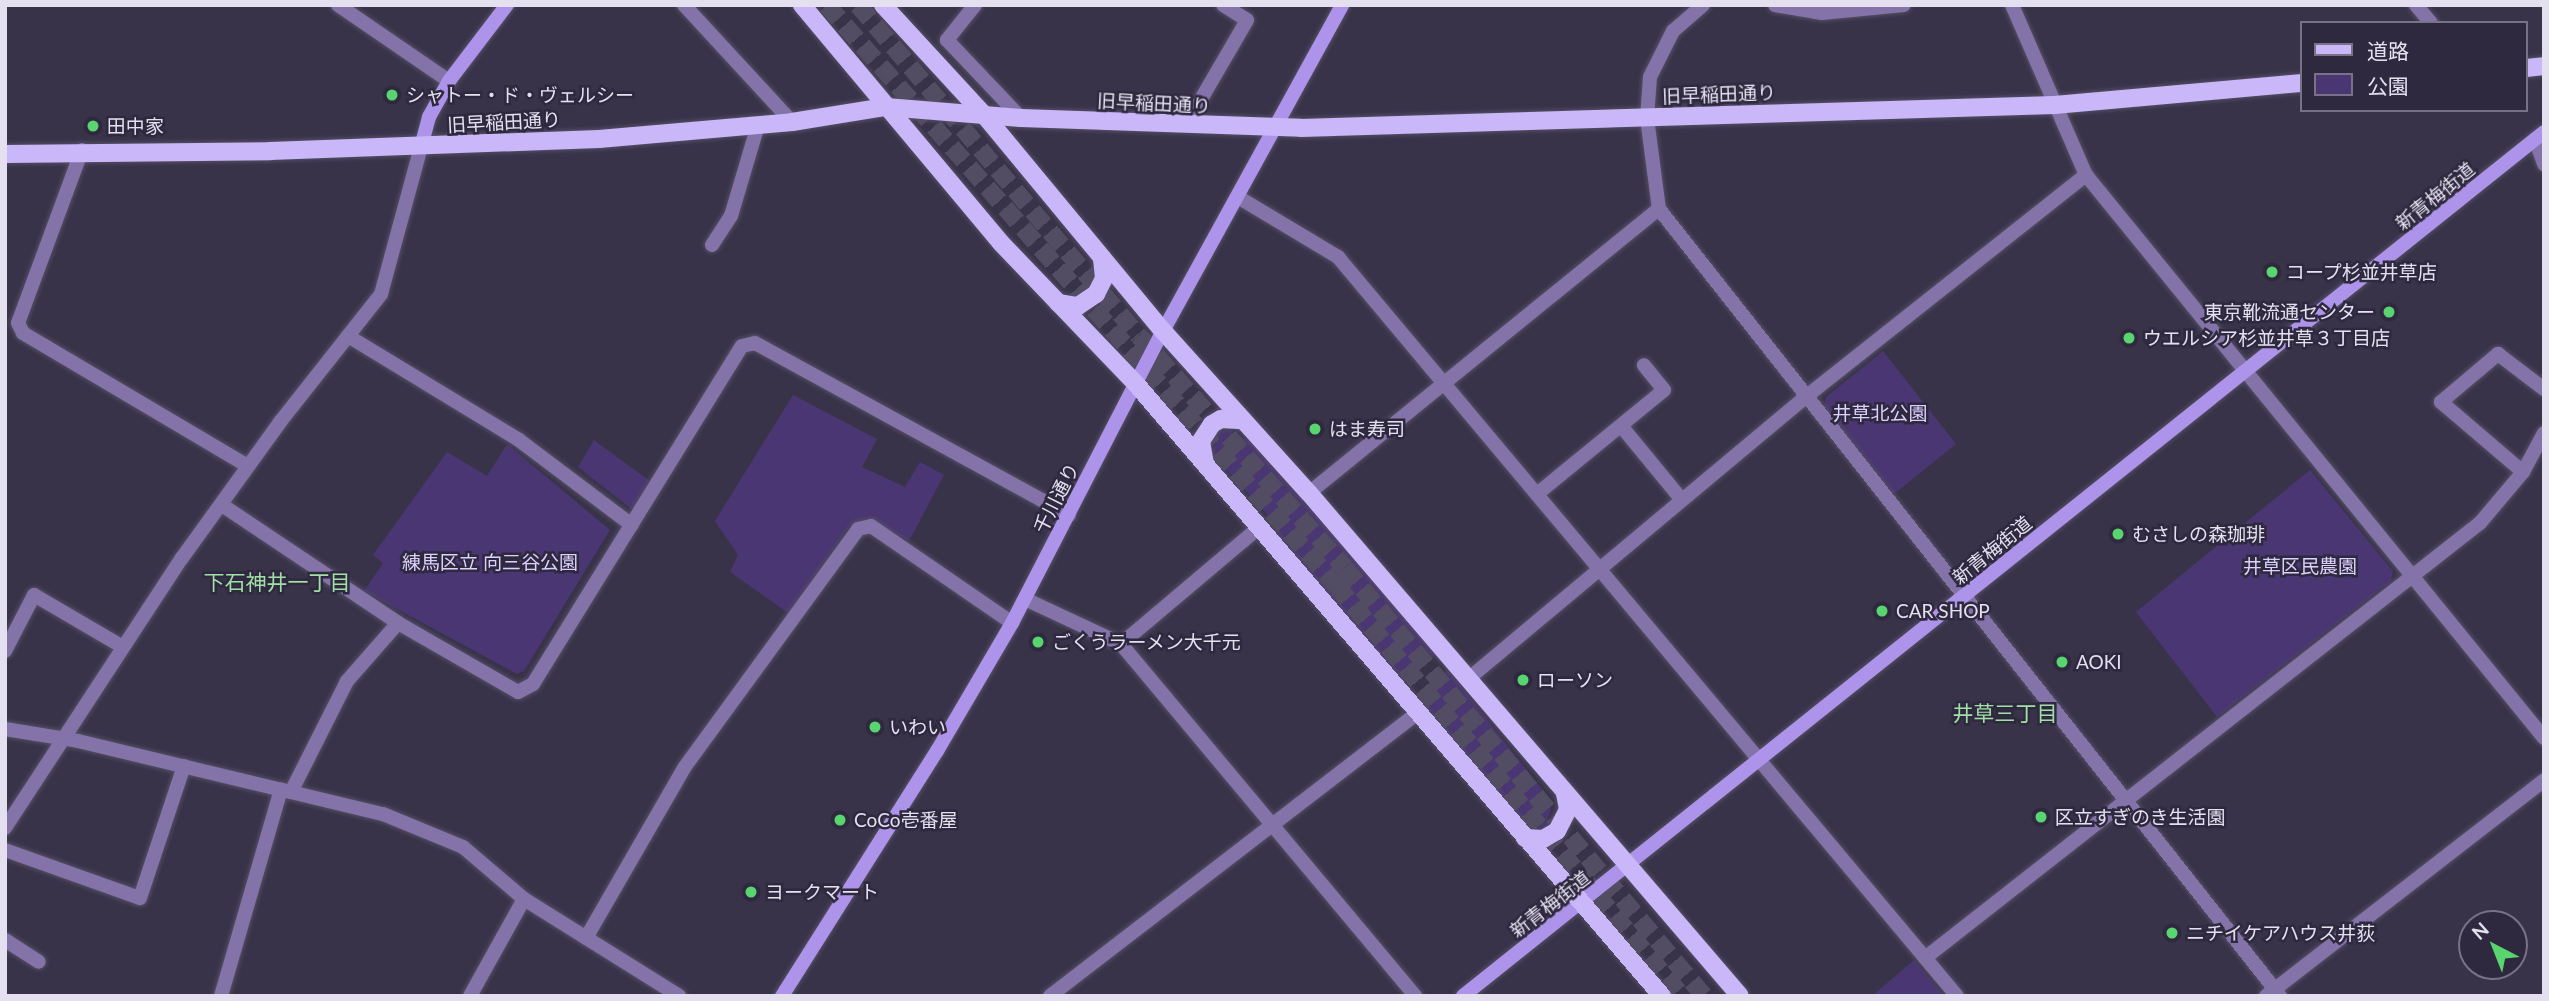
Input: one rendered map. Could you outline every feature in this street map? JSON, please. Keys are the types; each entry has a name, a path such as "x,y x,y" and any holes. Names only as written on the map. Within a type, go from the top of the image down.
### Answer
{"main road":[{"path":"421,146 429,117 449,81 507,5"},
{"path":"802,5 886,107 1058,303 1137,385 1257,529 1662,996"},
{"path":"818,5 819,27"},
{"path":"883,5 985,116 1163,331 1309,493 1740,996"},
{"name":"千川通り","path":"782,996 937,751 1012,623 1163,331 1342,5"},
{"name":"旧早稲田通り","path":"5,154 82,150 421,146 599,139 792,122 886,107 985,116 1276,129 2055,104 2300,83"},
{"name":"新青梅街道","path":"1463,996 1629,867 2539,136"},
{"path":"1058,303 1078,306 1096,294 1104,278 1102,258"},
{"path":"1205,464 1201,441 1212,424 1221,419 1243,420"},
{"path":"1525,838 1543,839 1557,831 1568,809 1565,793"}],"street":[{"path":"338,5 449,81"},
{"path":"684,5 792,122"},
{"path":"975,5 947,40 1021,118"},
{"path":"1186,125 1247,20 1223,5"},
{"path":"1703,5 1673,31 1660,52 1650,77 1647,118 1659,209 2126,800 2274,993 2544,780"},
{"path":"1775,5 1822,13 1904,5"},
{"path":"2012,5 2086,175 2544,738"},
{"path":"2416,5 2429,21"},
{"path":"712,245 731,216 758,125"},
{"path":"2539,136 2544,164"},
{"path":"5,828 123,647 248,466 381,294 421,146"},
{"path":"82,150 11,321 23,333 248,466"},
{"path":"1467,680 1807,396 2086,175"},
{"path":"1238,197 1338,257 1956,996"},
{"path":"1309,493 1659,209"},
{"path":"348,336 519,440 632,525"},
{"path":"222,505 398,623 518,692 533,684 742,346 755,343 1069,515"},
{"path":"2523,472 2441,402 2498,354 2544,389"},
{"path":"1536,494 1622,427 1664,390 1644,365"},
{"path":"1622,427 1682,500"},
{"path":"1925,958 2480,523 2523,472 2544,433"},
{"path":"586,938 684,768 858,529 871,526 1012,623"},
{"path":"1121,644 1257,529"},
{"path":"5,651 34,595 123,647"},
{"path":"1025,599 1121,644 1415,996"},
{"path":"221,996 286,791 347,681 398,623"},
{"path":"1050,996 1273,827 1416,714"},
{"path":"5,729 63,738 383,814 463,848 524,899 678,996"},
{"path":"5,850 140,898 184,766"},
{"path":"470,996 524,899"},
{"path":"5,940 39,962"}],"green space":[{"name":"井草北公園","path":"1883,351 1956,444 1894,494 1824,407 1826,397"},
{"path":"793,395 877,439 862,467 905,487 920,462 944,475 909,541 868,518 850,525 788,613 730,572 738,555 715,521"},
{"path":"1227,429 1249,440 1437,654 1400,684 1289,555 1266,513 1212,454 1216,435"},
{"path":"594,440 651,482 634,511 578,467"},
{"name":"練馬区立 向三谷公園","path":"507,444 610,530 524,671 517,674 364,591 383,563 373,555 447,452 487,476"},
{"name":"井草区民農園","path":"2310,470 2393,571 2391,581 2217,717 2136,612"},
{"path":"1448,670 1552,802 1547,825 1529,829 1414,699"},
{"path":"1914,960 1944,996 1872,996"}],"tunnel":[{"path":"827,5 1336,585 1682,996"},
{"path":"858,5 1139,336 1345,568 1704,996"}],"place":[{"name":"シャトー・ド・ヴェルシー","path":"392,95"},
{"name":"田中家","path":"93,126"},
{"name":"コープ杉並井草店","path":"2272,272"},
{"name":"東京靴流通センター","path":"2389,312"},
{"name":"ウエルシア杉並井草３丁目店","path":"2129,338"},
{"name":"はま寿司","path":"1315,429"},
{"name":"むさしの森珈琲","path":"2118,534"},
{"name":"CAR SHOP","path":"1882,611"},
{"name":"ごくうラーメン大千元","path":"1038,642"},
{"name":"AOKI","path":"2062,662"},
{"name":"ローソン","path":"1523,680"},
{"name":"いわい","path":"875,727"},
{"name":"区立すぎのき生活園","path":"2041,817"},
{"name":"CoCo壱番屋","path":"840,820"},
{"name":"ヨークマート","path":"751,892"},
{"name":"ニチイケアハウス井荻","path":"2172,933"}],"district":[{"name":"下石神井一丁目","path":"277,582"},
{"name":"井草三丁目","path":"2005,713"}]}
